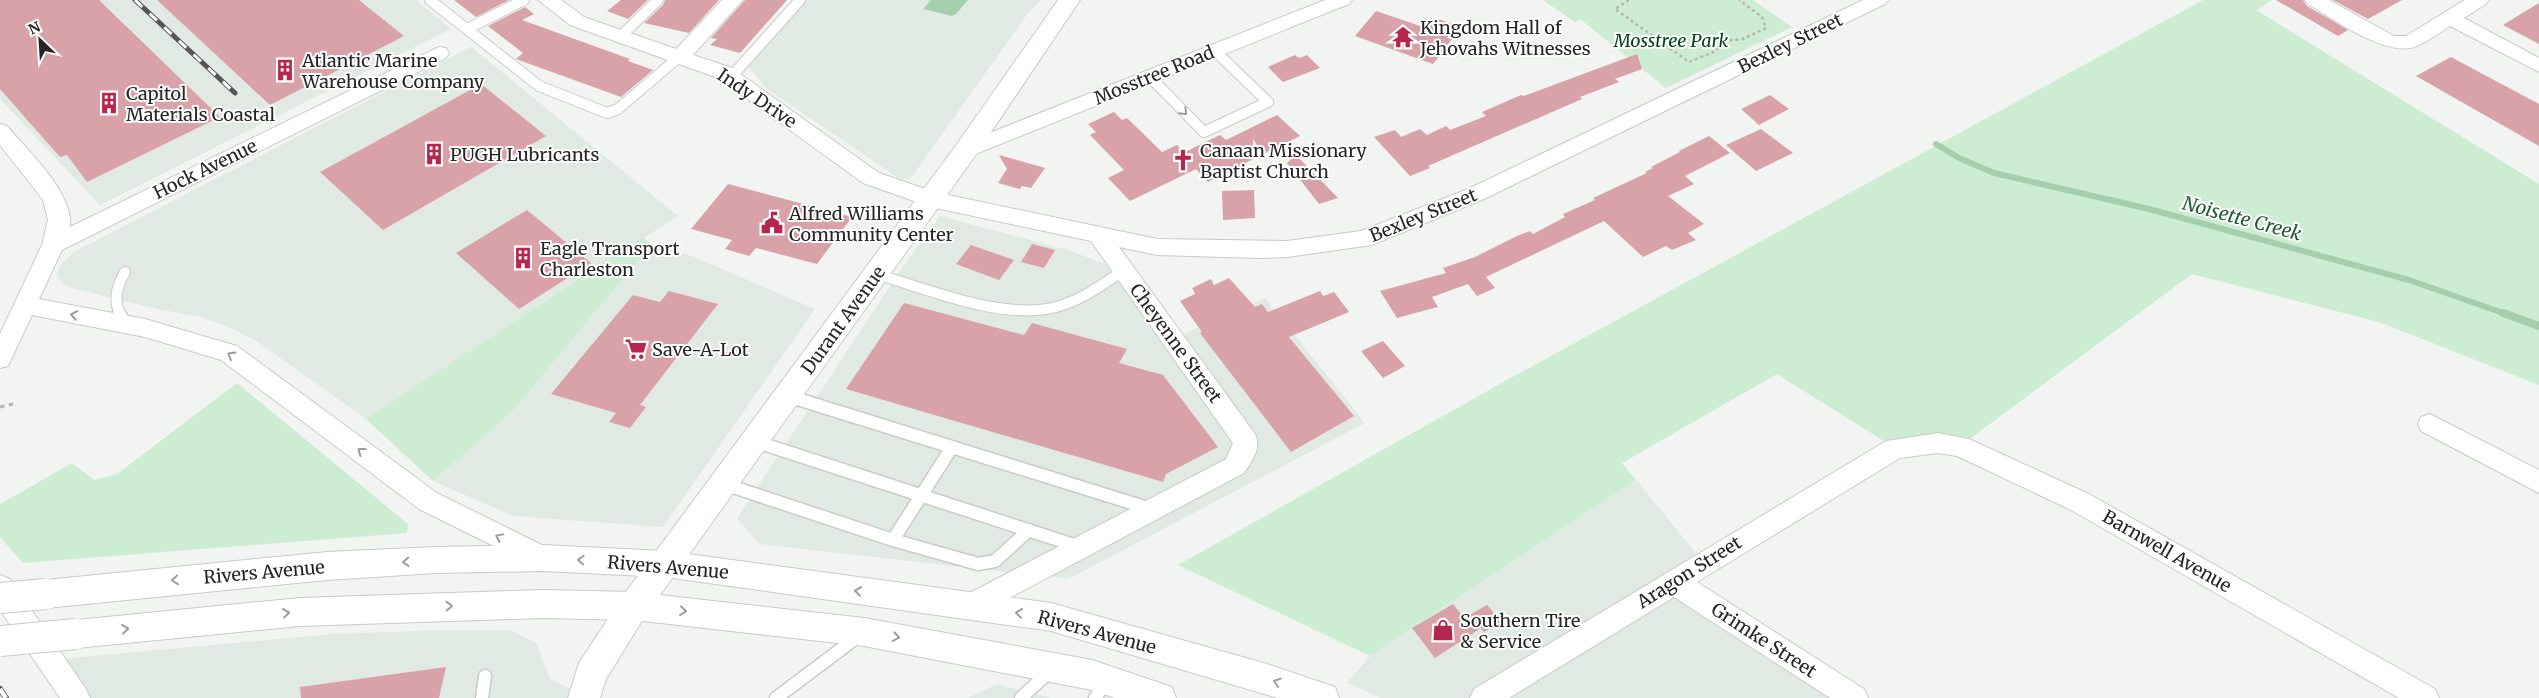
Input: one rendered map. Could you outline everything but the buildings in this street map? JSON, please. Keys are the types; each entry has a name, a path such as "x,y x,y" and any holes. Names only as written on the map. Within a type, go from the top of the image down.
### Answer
{"main road":[{"name":"Durant Avenue","path":"584,698 591,674 634,606 931,199 1069,0"},
{"name":"Rivers Avenue","path":"0,598 327,566 489,558 543,558 665,564 1051,618 1267,679 1323,698"},
{"path":"0,641 339,610 543,604 634,606 864,632 1054,667 1102,689 1160,698"}],"street":[{"name":"Indy Drive","path":"548,0 577,21 720,70 877,182 931,199"},
{"path":"679,57 733,0"},
{"name":"Mosstree Road","path":"966,150 1342,0"},
{"name":"Bexley Street","path":"931,199 1157,247 1260,250 1364,239 1476,194 1878,0"},
{"path":"2316,0 2390,42 2402,44 2410,42 2479,0"},
{"path":"2450,18 2539,66"},
{"name":"Hock Avenue","path":"52,245 439,53"},
{"path":"0,131 58,205 60,217 59,229 14,318 0,359"},
{"name":"Cheyenne Street","path":"1099,236 1246,441 1244,452 1235,466 1153,510"},
{"path":"14,318 125,324 229,352 428,501 543,558"},
{"path":"2430,424 2539,482"},
{"name":"Barnwell Avenue","path":"1895,448 1930,444 1960,446 2080,502 2425,698"},
{"name":"Aragon Street","path":"1484,698 1895,448"},
{"path":"970,607 1153,510"},
{"name":"Grimke Street","path":"1674,582 1854,698"},
{"path":"0,587 76,698"}],"lane":[{"path":"430,0 539,86 607,113 618,109 679,57"},
{"path":"467,29 524,0"},
{"path":"620,37 658,0"},
{"path":"731,77 800,0"},
{"path":"1150,77 1204,132 1268,102 1215,51"},
{"path":"876,274 1019,312 1055,308 1092,292 1124,271"},
{"path":"125,272 118,284 115,296 117,310 125,324"},
{"path":"788,396 1153,510"},
{"path":"754,441 1082,548"},
{"path":"893,540 952,447"},
{"path":"723,484 893,540 978,564 996,561 1029,530"},
{"path":"776,698 864,632"},
{"path":"1021,698 1054,667"},
{"path":"482,698 485,676"}],"path":[{"path":"1629,0 1615,9 1689,62 1716,51 1722,41 1743,39 1766,28 1762,17 1739,0"},
{"path":"0,407 17,403"}],"shaded area":[{"path":"0,0 416,0 451,29 100,205 0,99"},
{"path":"804,0 1041,0 1028,13 911,178 901,180 766,88 746,64"},
{"path":"931,0 968,0 952,16 923,9"},
{"path":"471,47 678,216 366,419 255,340 226,326 202,317 157,309 75,289 63,284 57,276 60,265 74,252"},
{"path":"940,216 1071,251 1123,271 1173,339 1265,298 1365,423 1068,579 759,544 737,518 900,271"},
{"path":"651,245 692,256 815,309 663,527 513,516 433,481 513,411"},
{"path":"1636,480 1704,563 1675,582 1854,698 1381,698 1347,683 1370,656"},
{"path":"443,630 510,630 536,643 550,679 584,695 584,698 76,698 50,660 333,634"},
{"path":"997,684 1051,698 968,698"}],"green space":[{"name":"Mosstree Park","path":"1543,0 1753,0 1792,27 1666,88 1580,19 1575,22"},
{"path":"2203,0 2272,0 2256,10 2539,184 2539,385 2379,322 2192,274 1960,446 1895,448 1777,374 1622,463 1636,480 1370,656 1178,565 1507,380"},
{"path":"643,237 651,245 513,411 433,481 366,419"},
{"path":"237,383 408,524 407,533 23,563 0,537 0,504 72,463 94,480 117,474"}],"waterway":[{"name":"Noisette Creek","path":"1936,144 1959,158 1994,173 2149,209 2409,280 2506,314"},
{"name":"Noisette Creek","path":"2503,313 2539,326"}],"railway":[{"path":"135,0 235,93"},
{"path":"0,689 6,698"}],"place":[{"name":"Kingdom Hall of Jehovahs Witnesses","path":"1403,37"},
{"name":"Atlantic Marine Warehouse Company","path":"285,70"},
{"name":"Capitol Materials Coastal","path":"109,103"},
{"name":"PUGH Lubricants","path":"434,154"},
{"name":"Canaan Missionary Baptist Church","path":"1183,160"},
{"name":"Alfred Williams Community Center","path":"772,223"},
{"name":"Eagle Transport Charleston","path":"523,258"},
{"name":"Save-A-Lot","path":"636,349"},
{"name":"Southern Tire & Service","path":"1443,630"}]}
